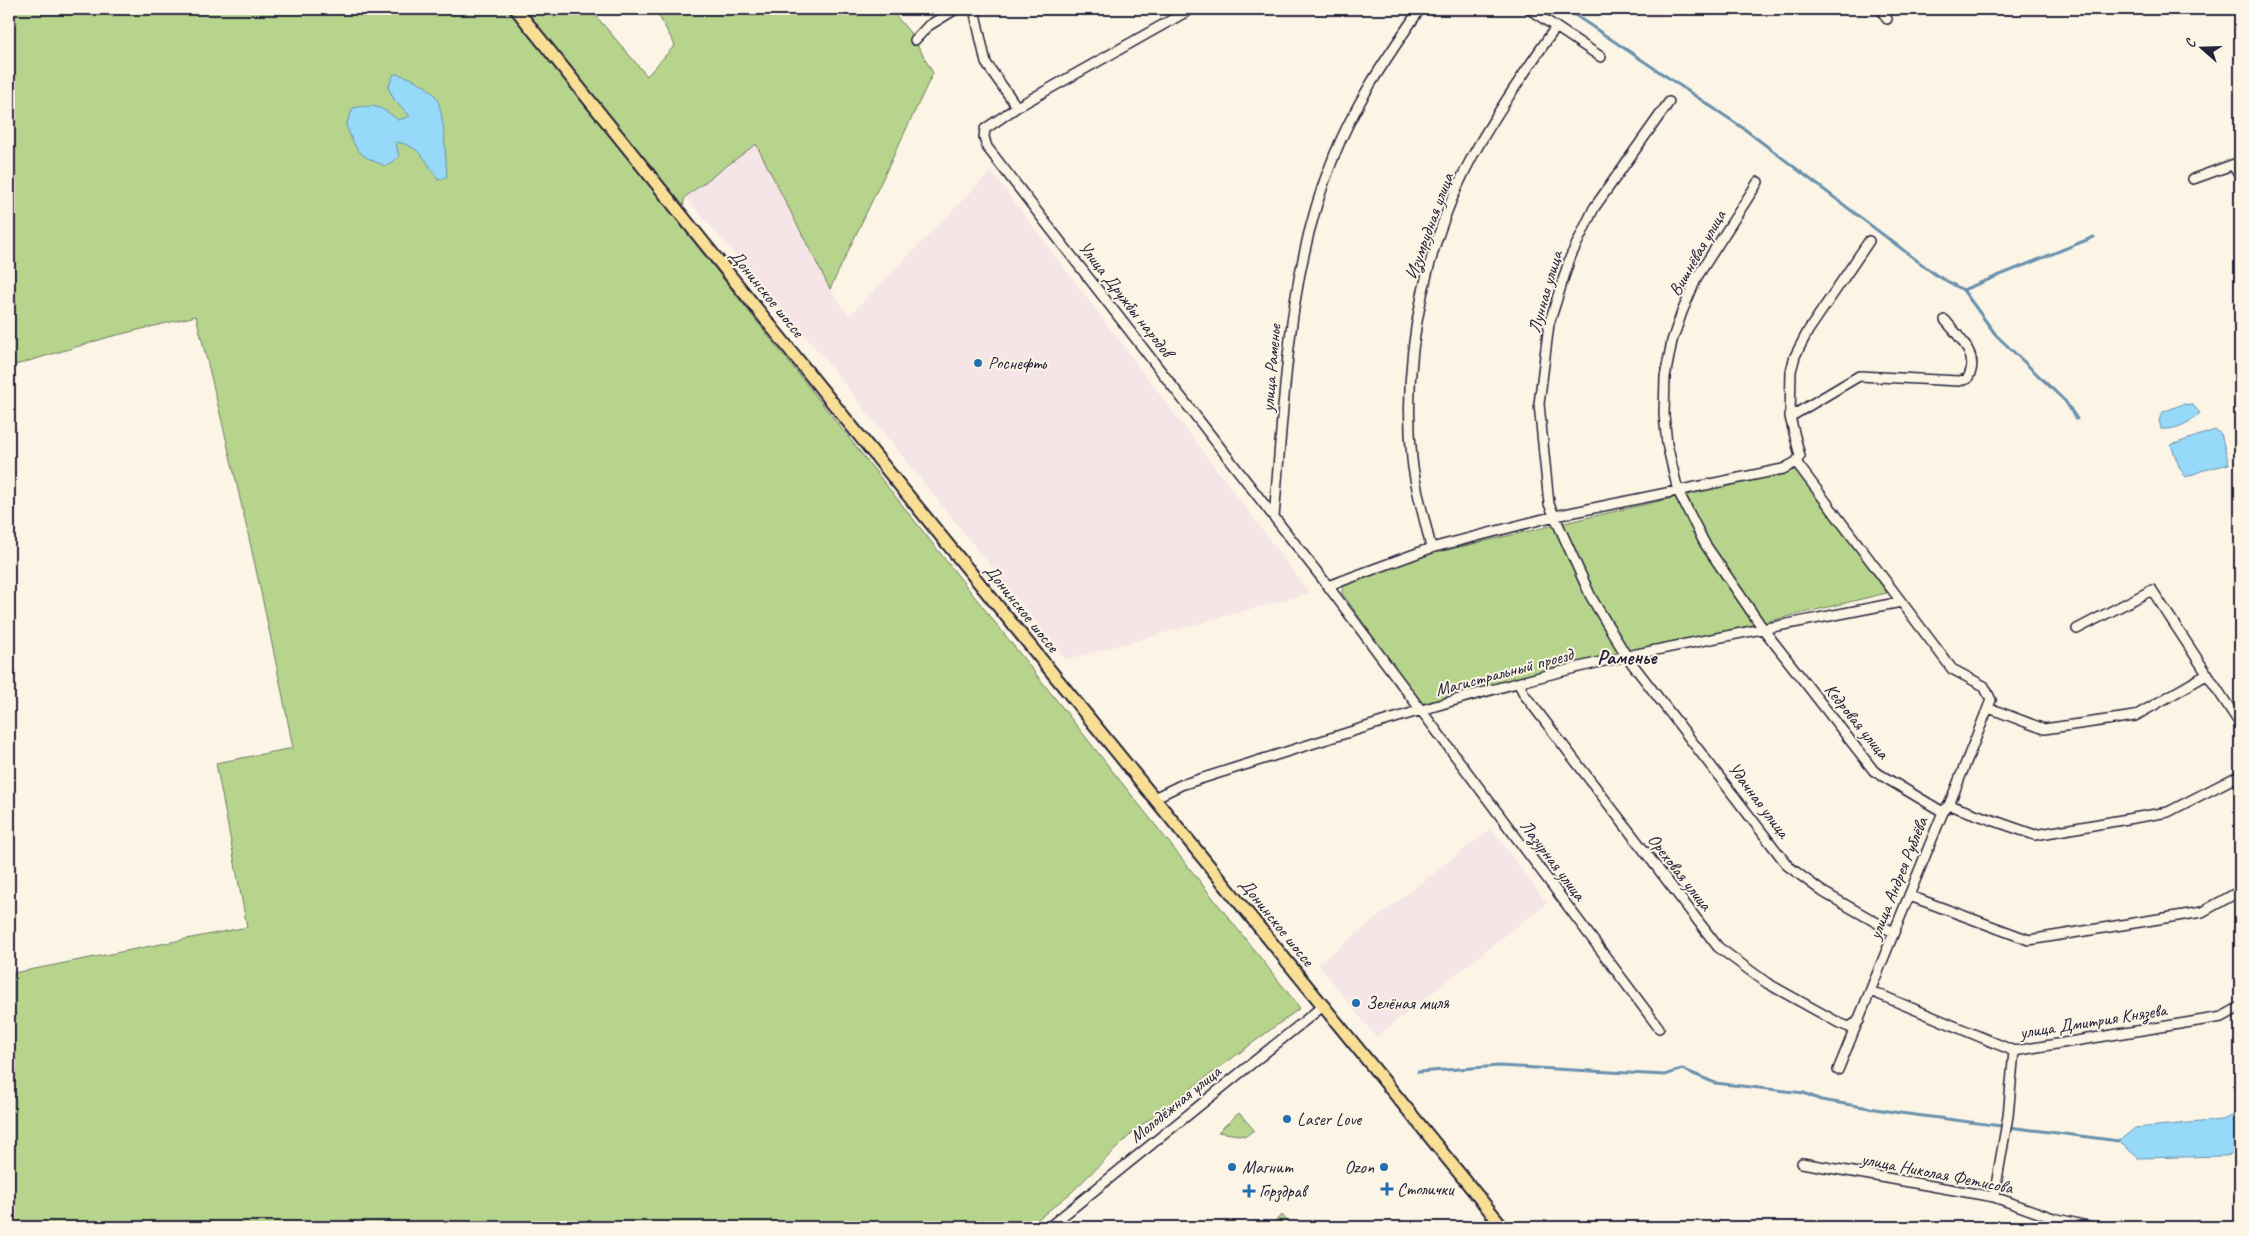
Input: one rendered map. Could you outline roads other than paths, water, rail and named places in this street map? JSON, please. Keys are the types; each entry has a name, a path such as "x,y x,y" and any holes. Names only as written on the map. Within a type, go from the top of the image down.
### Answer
{"main road":[{"name":"Донинское шоссе","path":"516,9 1503,1227"}],"street":[{"path":"915,40 928,26 956,9"},
{"path":"974,9 986,63 1017,107"},
{"name":"Улица Дружбы народов","path":"1191,9 1017,107 985,129 984,137 987,147 1274,517"},
{"name":"улица Раменье","path":"1274,517 1289,347 1303,249 1334,155 1377,73 1420,9"},
{"path":"1529,9 1601,57"},
{"path":"1881,9 1887,19"},
{"name":"Изумрудная улица","path":"1431,548 1412,461 1409,402 1416,325 1426,275 1453,198 1480,142 1556,27"},
{"name":"Лунная улица","path":"1627,656 1591,597 1549,504 1539,404 1549,324 1570,258 1594,208 1669,102"},
{"path":"2193,179 2239,169"},
{"name":"Вишнёвая улица","path":"1758,182 1697,277 1682,312 1672,341 1665,377 1664,415 1667,444 1678,491 1705,544 1764,630"},
{"path":"1328,586 1431,548 1555,516 1782,468 1796,462 1800,456 1790,417 1791,371 1799,346 1869,241"},
{"path":"1790,417 1858,376 1959,381 1967,379 1973,367 1971,355 1945,320"},
{"path":"1796,462 1952,668 1984,686 1990,704 2044,729 2136,716 2208,674"},
{"path":"1274,517 1421,711"},
{"path":"2077,629 2152,590 2240,724"},
{"name":"Магистральный проезд","path":"1154,798 1181,785 1421,711 1518,684 1627,656 1901,602"},
{"name":"Кедровая улица","path":"1764,630 1874,771 1946,808 2035,835 2168,812 2240,775"},
{"name":"Удачная улица","path":"1627,656 1788,866 1823,892 1893,932"},
{"name":"Ореховая улица","path":"1518,684 1718,947 1767,983 1839,1023 1849,1027 1859,1021"},
{"name":"улица Андрея Рублёва","path":"1838,1070 1893,932 1910,896 1990,704"},
{"name":"Лазурная улица","path":"1421,711 1659,1028"},
{"path":"1910,896 2029,940 2202,912 2240,891"},
{"name":"улица Дмитрия Князева","path":"1871,991 2014,1051 2222,1017 2240,1007"},
{"name":"Молодёжная улица","path":"1049,1227 1322,1006"},
{"path":"1994,1197 2008,1116 2014,1051"},
{"name":"улица Николая Фетисова","path":"1802,1163 1994,1197 2053,1218 2092,1227"}],"water":[{"path":"394,74 406,76 418,82 430,90 437,99 443,126 447,177 438,180 422,155 404,144 396,142 399,157 386,166 364,156 356,147 346,125 353,108 377,107 398,120 410,116 394,100 388,87"},
{"path":"2183,404 2193,405 2200,413 2182,425 2161,429 2159,420 2163,412"},
{"path":"2215,430 2221,434 2229,464 2186,477 2180,469 2171,445"},
{"path":"2240,1113 2240,1153 2225,1156 2138,1158 2119,1141 2135,1128 2222,1120"}],"waterway":[{"path":"1566,9 1743,128 1936,275 1963,290 2094,237"},
{"path":"1963,290 1996,335 2065,401 2077,419"},
{"path":"1418,1072 1499,1066 1665,1075 1682,1069 1715,1083 1804,1093 1821,1100 1900,1113 2119,1141"}],"place":[{"name":"Роснефть","path":"978,363"},
{"name":"Зелёная миля","path":"1356,1003"},
{"name":"Laser Love","path":"1287,1119"},
{"name":"Магнит","path":"1232,1167"},
{"name":"Ozon","path":"1384,1167"},
{"name":"Столички","path":"1387,1189"},
{"name":"Горздрав","path":"1249,1191"}],"district":[{"name":"Раменье","path":"1627,657"}]}
